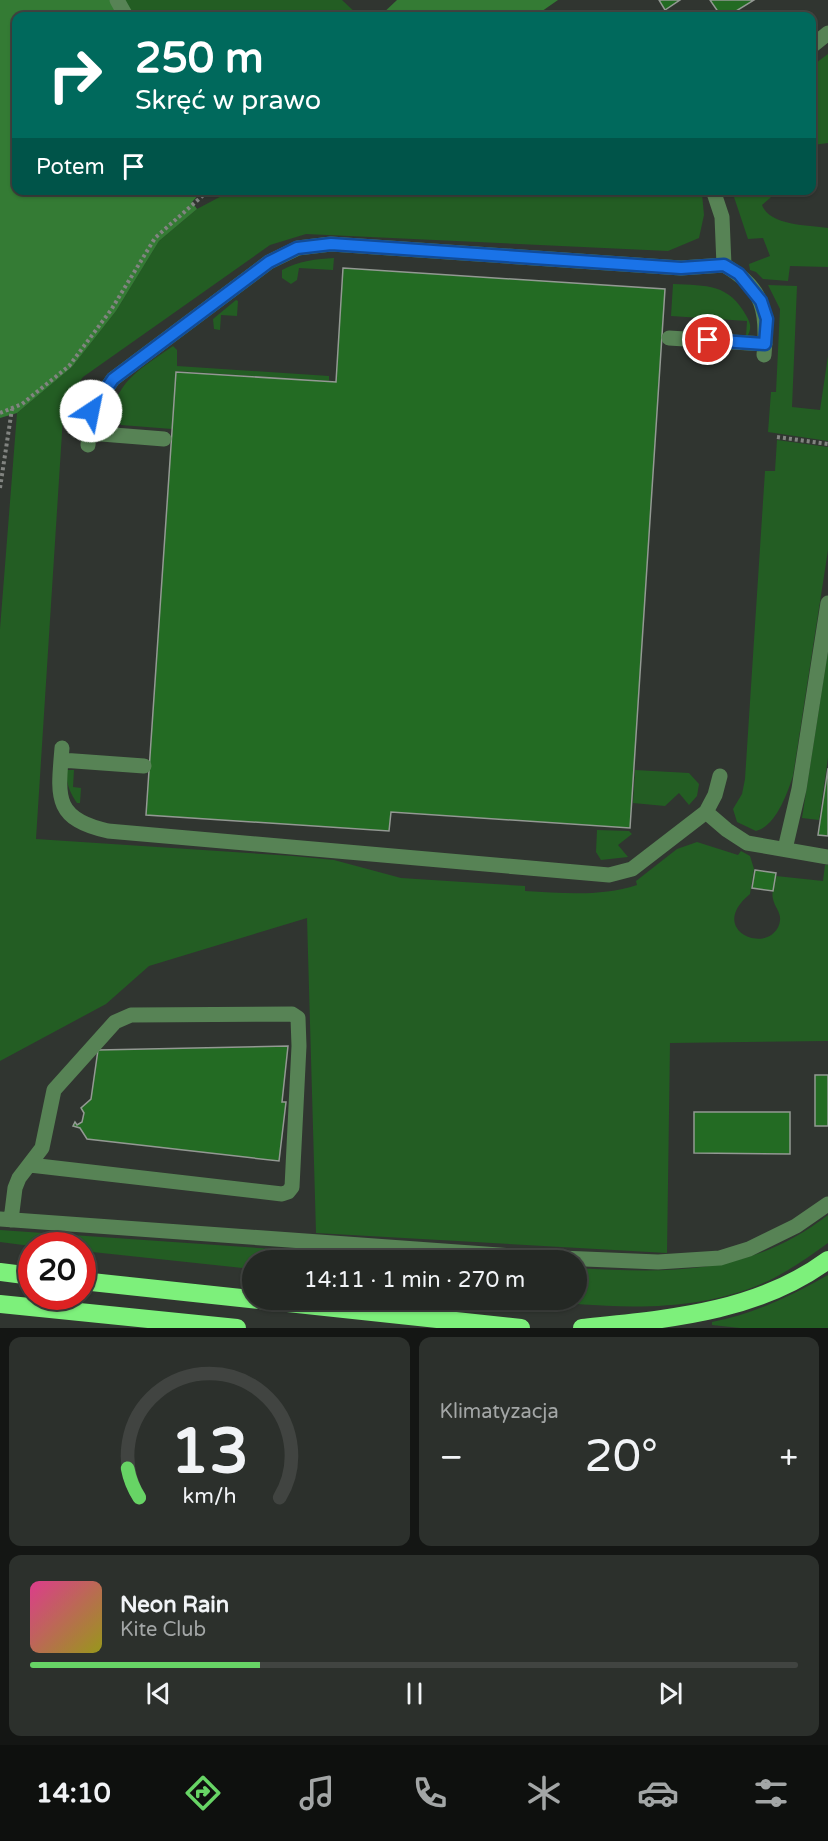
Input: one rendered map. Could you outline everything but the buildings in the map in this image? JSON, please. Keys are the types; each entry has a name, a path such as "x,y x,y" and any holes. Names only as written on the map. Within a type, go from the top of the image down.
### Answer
{"highway":[{"path":"582,1328 678,1318 726,1308 792,1282 828,1260"},
{"path":"0,1272 18,1274"},
{"path":"96,1282 521,1328"},
{"path":"0,1304 237,1328"}],"street":[{"path":"816,43 828,33"},
{"path":"715,195 722,217 724,265"},
{"path":"164,439 89,439 91,411 113,379 269,262 297,248 331,244 681,268 724,265 739,274 761,301 767,319 765,349 669,338"},
{"path":"784,849 799,789 828,603"},
{"path":"144,765 62,754 58,791 64,806 74,819 99,829 609,875 632,869 706,812 715,795 720,776"},
{"path":"706,812 747,843 828,857"},
{"path":"30,1165 282,1194 288,1192 292,1186 299,1046 297,1018 292,1014 122,1017 54,1090 42,1148 30,1165 15,1188 6,1220 512,1256 676,1261 720,1258 749,1249 796,1226 828,1204"}],"path":[{"path":"0,413 12,409 69,366 111,310 155,238 203,195"},
{"path":"0,488 12,409"},
{"path":"777,437 828,444"}],"green space":[{"path":"0,0 117,0 124,12 12,12 12,195 198,195 192,202 197,209 159,241 116,311 72,367 17,413 0,418"},
{"path":"117,0 342,0 355,12 124,12"},
{"path":"397,0 558,0 541,12 384,12"},
{"path":"828,54 828,143 816,145 816,63"},
{"path":"223,195 702,195 704,215 699,238 668,251 306,234 270,245 83,377 68,398 63,417 36,839 334,860 401,878 525,886 525,891 553,893 610,891 637,885 636,881 677,849 697,842 738,855 741,851 750,856 754,869 750,894 738,907 734,918 737,928 744,935 753,938 763,938 773,934 779,925 779,914 773,897 776,876 823,881 825,865 828,865 828,1041 670,1043 667,1253 316,1233 307,918 149,966 106,1004 0,1061 0,629 17,413 72,367 116,311 159,241 197,209"},
{"path":"733,195 773,195 762,205 773,217 790,223 828,228 828,267 790,266 788,281 763,279 750,270 749,264 770,256 763,238 748,239"},
{"path":"334,258 333,270 299,268 297,280 291,284 282,278 282,270 294,264"},
{"path":"673,284 707,286 725,292 733,298 747,317 750,325 748,335 746,336 747,321 671,316"},
{"path":"768,285 797,286 792,407 820,410 828,356 828,441 768,432 771,392 776,392 780,309"},
{"path":"236,300 238,301 237,316 221,315 220,330 214,329 213,319"},
{"path":"173,346 177,350 177,366 329,376 329,381 176,371 172,429 121,425 113,409 122,388 145,365"},
{"path":"777,440 828,447 828,550 793,776 775,816 763,828 756,831 737,822 733,809 742,794 745,779 765,471 775,471"},
{"path":"828,650 828,758 819,820 802,818"},
{"path":"67,770 74,770 73,787 81,788 80,803 77,803 72,795"},
{"path":"635,770 689,773 699,784 697,796 689,805 679,793 665,806 633,803"},
{"path":"597,830 629,831 632,834 618,845 628,857 601,860 596,852"},
{"path":"828,1215 828,1243 774,1278 745,1290 715,1299 684,1304 587,1305 587,1268 676,1270 708,1266 738,1260 769,1250 798,1235"},
{"path":"0,1230 29,1232 18,1232 18,1244 0,1242"},
{"path":"96,1237 288,1250 242,1250 242,1268 96,1252"},
{"path":"828,1275 828,1328 740,1328 712,1325 712,1322 728,1319 772,1303"}],"route":[{"path":"91,411 113,379 269,262 297,248 331,244 681,268 724,265 739,274 761,301 767,319 765,344 708,340"}]}
